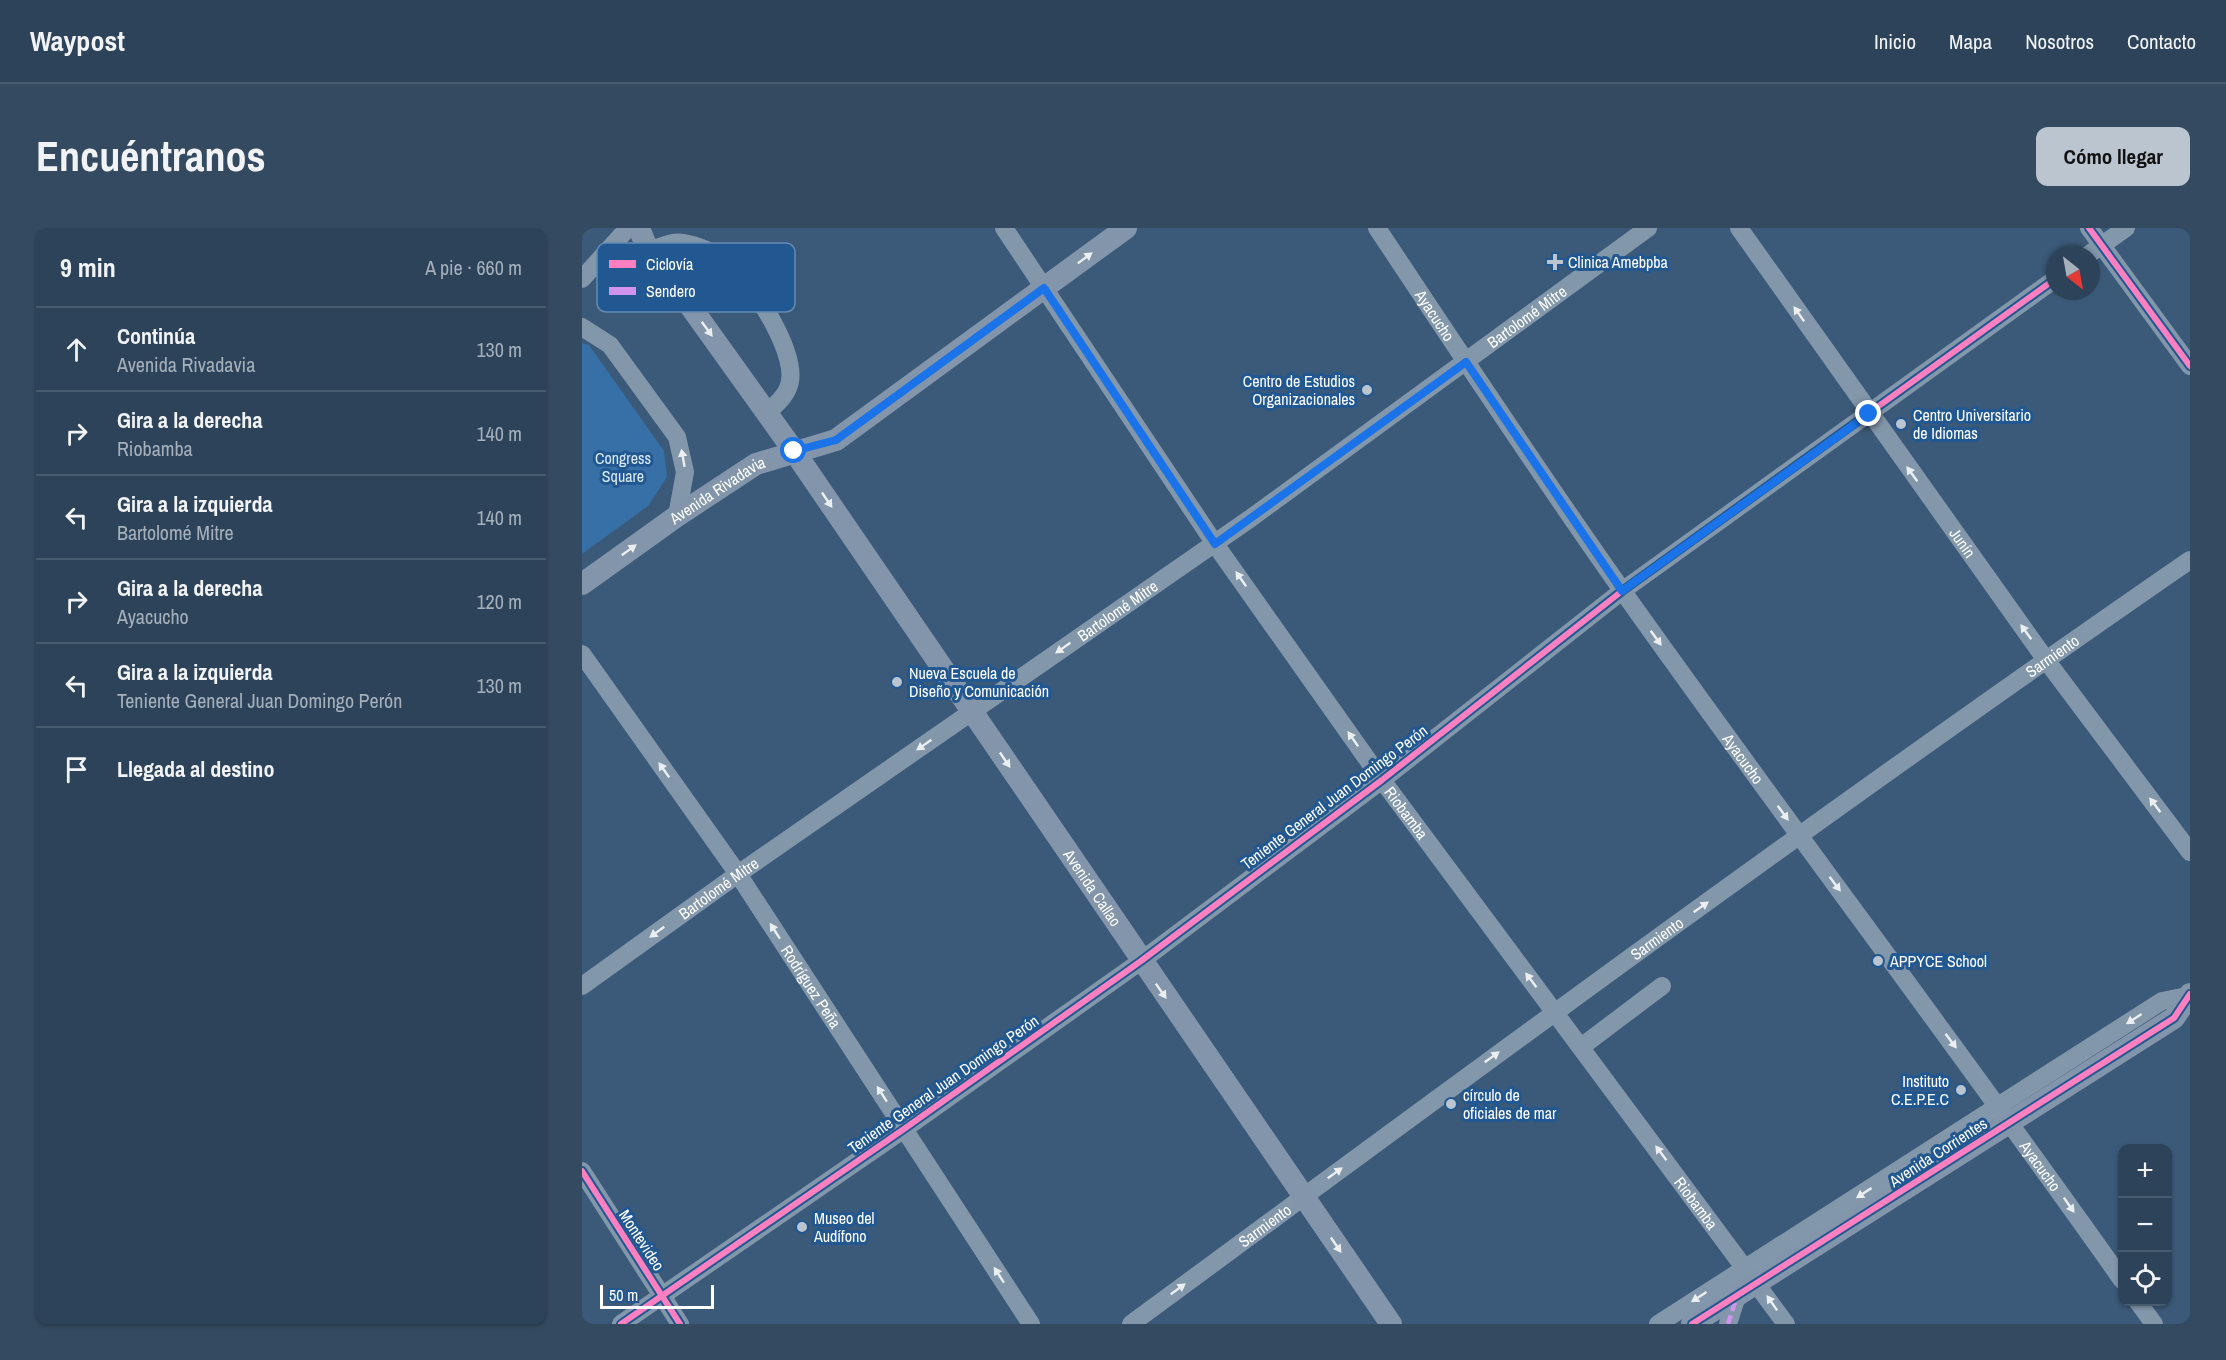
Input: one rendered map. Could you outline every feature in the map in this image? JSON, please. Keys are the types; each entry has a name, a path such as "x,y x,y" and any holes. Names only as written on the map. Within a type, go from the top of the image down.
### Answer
{"main road":[{"name":"Avenida Callao","path":"639,228 647,243"},
{"name":"Avenida Rivadavia","path":"582,584 677,516 756,464 836,440 1126,228"},
{"name":"Avenida Callao","path":"695,312 794,451 1391,1324"},
{"name":"Avenida Corrientes","path":"1692,1324 1737,1296 1752,1275 2005,1114 2174,1018 2188,995"}],"street":[{"path":"614,243 628,228"},
{"name":"Riobamba","path":"1004,228 1215,544 1382,780 1752,1275 1786,1324"},
{"name":"Ayacucho","path":"1377,228 1622,591 2005,1114 2118,1274"},
{"name":"Bartolomé Mitre","path":"582,986 738,874 1215,544 1648,228"},
{"name":"Junín","path":"1739,228 2046,660 2190,852"},
{"path":"2089,228 2094,246"},
{"path":"2100,246 2126,228"},
{"path":"2100,256 2190,366"},
{"path":"582,279 597,262"},
{"name":"Teniente General Juan Domingo Perón","path":"621,1324 661,1294 904,1129 1141,961 1382,780 1622,591 2046,286"},
{"path":"765,312 781,336 789,356 789,388 767,413"},
{"path":"582,327 610,345 677,437 685,472 677,516"},
{"name":"Sarmiento","path":"1131,1324 1554,1011 2190,560"},
{"name":"Rodríguez Peña","path":"582,654 738,874 1031,1324"},
{"path":"1581,1047 1662,986"},
{"name":"Montevideo","path":"582,1171 680,1324"},
{"name":"Avenida Corrientes","path":"1658,1324 1752,1275"},
{"path":"1728,1324 1737,1296"},
{"path":"2141,1306 2154,1324"}],"green space":[{"name":"Congress Square","path":"582,343 589,345 664,451 667,477 648,506 582,554"}],"marked path":[{"path":"1728,1324 1737,1296"}],"cycle path":[{"path":"2089,228 2190,366"},
{"path":"621,1324 904,1129 1141,961 1382,780 1622,591 2046,285"},
{"path":"1692,1324 2174,1018 2190,994"},
{"path":"582,1171 680,1324"}],"place":[{"name":"Clinica Amebpba","path":"1555,262"},
{"name":"Centro de Estudios Organizacionales","path":"1367,390"},
{"name":"Centro Universitario de Idiomas","path":"1901,424"},
{"name":"Nueva Escuela de Diseño y Comunicación","path":"897,682"},
{"name":"APPYCE School","path":"1878,961"},
{"name":"Instituto C.E.P.E.C","path":"1961,1090"},
{"name":"círculo de oficiales de mar","path":"1451,1104"},
{"name":"Museo del Audífono","path":"802,1227"}],"route":[{"path":"794,451 836,440 1044,288 1215,544 1466,362 1622,591 1869,414"}]}
